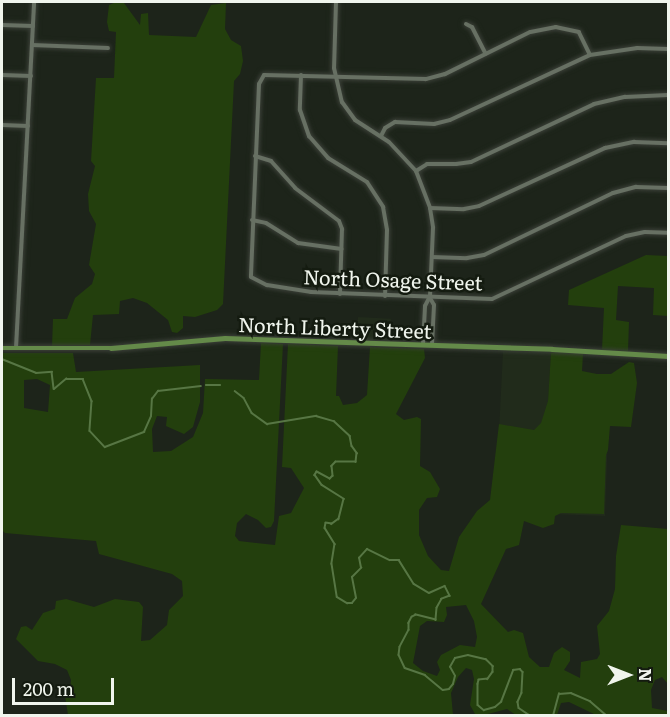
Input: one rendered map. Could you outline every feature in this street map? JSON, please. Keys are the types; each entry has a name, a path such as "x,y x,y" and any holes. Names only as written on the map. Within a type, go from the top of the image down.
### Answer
{"main road":[{"name":"North Liberty Street","path":"2,348 111,348 225,338 669,356"}],"street":[{"path":"16,348 34,2"},
{"path":"336,2 334,60 342,102 349,114 360,125 381,136 397,149 416,171 430,208 432,256 430,298 425,306 423,345"},
{"path":"466,24 472,27 486,54"},
{"path":"2,25 33,26"},
{"path":"342,249 298,243 266,223 252,220 260,79 270,73 426,79 445,74 530,32 556,27 579,32 590,55"},
{"path":"32,45 108,48"},
{"path":"381,136 386,128 396,122 434,124 450,120 590,55 637,48 669,49"},
{"path":"2,75 30,76"},
{"path":"301,75 300,110 309,136 328,158 366,182 383,207 387,230 386,296"},
{"path":"416,171 427,164 456,165 471,162 553,121 602,101 637,96 669,95"},
{"path":"2,125 28,126"},
{"path":"430,208 464,209 479,206 605,148 634,142 669,142"},
{"path":"255,156 271,161 295,188 339,221 342,229 340,294"},
{"path":"432,256 467,258 484,255 613,193 636,187 669,188"},
{"name":"North Osage Street","path":"252,220 250,276 255,281 293,290 340,294 485,300 499,297 627,236 645,232 669,233"},
{"path":"430,298 434,305 432,345"}],"shaded area":[{"path":"358,317 391,319 390,343 357,341"},
{"path":"503,351 551,352 548,405 609,406 605,516 495,512"}],"green space":[{"path":"116,2 124,3 140,25 141,14 148,13 149,35 196,37 211,5 226,3 225,29 231,40 241,46 243,61 240,74 234,81 223,304 217,310 195,317 183,316 183,328 177,333 172,332 168,320 147,303 133,298 120,301 119,314 93,315 90,345 52,346 53,319 67,319 75,298 92,284 95,274 89,265 96,224 89,211 88,194 95,166 91,161 96,78 114,78 116,32 109,31 107,22 109,5"},
{"path":"646,255 668,256 668,316 653,315 654,288 618,286 616,320 629,322 628,351 602,350 604,308 568,305 569,290"},
{"path":"261,343 283,344 274,521 271,527 266,528 258,520 246,514 237,523 235,536 239,541 275,545 279,516 291,513 304,488 291,468 282,467 288,344 338,346 336,396 339,396 343,405 357,403 367,395 370,347 424,349 425,358 396,414 404,420 417,417 421,419 420,466 430,472 440,489 437,497 427,498 419,510 419,535 428,556 441,570 449,571 459,537 477,511 490,500 499,424 534,430 541,423 548,401 551,352 583,354 582,371 597,374 611,374 629,362 634,363 637,383 631,427 610,426 606,455 604,514 561,513 555,516 554,524 543,528 524,521 519,545 506,549 481,604 508,632 514,630 523,633 529,657 540,667 549,667 554,653 562,647 570,652 570,661 564,670 580,678 581,662 597,659 600,654 597,626 609,611 615,589 616,556 621,525 668,529 668,684 662,677 655,680 651,690 652,708 668,711 668,715 596,715 569,702 561,703 557,715 516,715 507,709 488,714 475,714 470,705 474,679 472,670 466,668 458,677 451,693 453,715 68,715 65,696 70,692 71,680 67,670 55,664 38,661 16,639 21,627 26,626 32,630 43,613 55,609 56,601 66,599 94,607 115,599 139,602 143,607 141,641 150,640 167,625 169,610 183,596 182,581 172,574 99,554 96,541 5,533 2,530 2,353 73,353 76,372 200,365 200,402 193,427 184,434 166,426 167,417 157,416 152,429 153,452 171,451 193,437 203,413 205,379 259,380","holes":["37,379 50,385 48,412 24,408 24,380","466,605 474,621 477,637 475,647 460,645 441,655 437,662 440,670 437,676 423,671 413,663 420,626 427,621 444,622 447,615 446,607"]}],"waterway":[{"path":"2,359 36,373 52,372 54,389 66,379 83,379 92,401 90,431 105,447 144,432 151,416 152,399 158,391 201,386"},
{"path":"206,385 220,385"},
{"path":"235,391 244,398 252,413 267,424 316,416 334,421 350,436 352,446 357,453 356,462 336,462 332,466 333,476 330,479 317,472 315,475 322,485 344,499 339,519 332,524 326,523 325,528 335,544 332,564 337,597 347,603 352,603 356,598 352,577 361,568 359,558 367,549 390,560 399,560 414,584 429,593 445,586 450,596 442,599 437,608 436,620 416,615 409,623 409,630 400,647 399,655 405,668 425,675 443,690 449,689 453,684 455,676 450,667 455,658 468,655 486,659 493,666 493,672 488,679 479,680 478,684 478,705 484,710 495,707 501,702 513,670 520,669 523,672 519,708 531,716"},
{"path":"553,716 559,694 571,693 590,701 607,716"}]}
